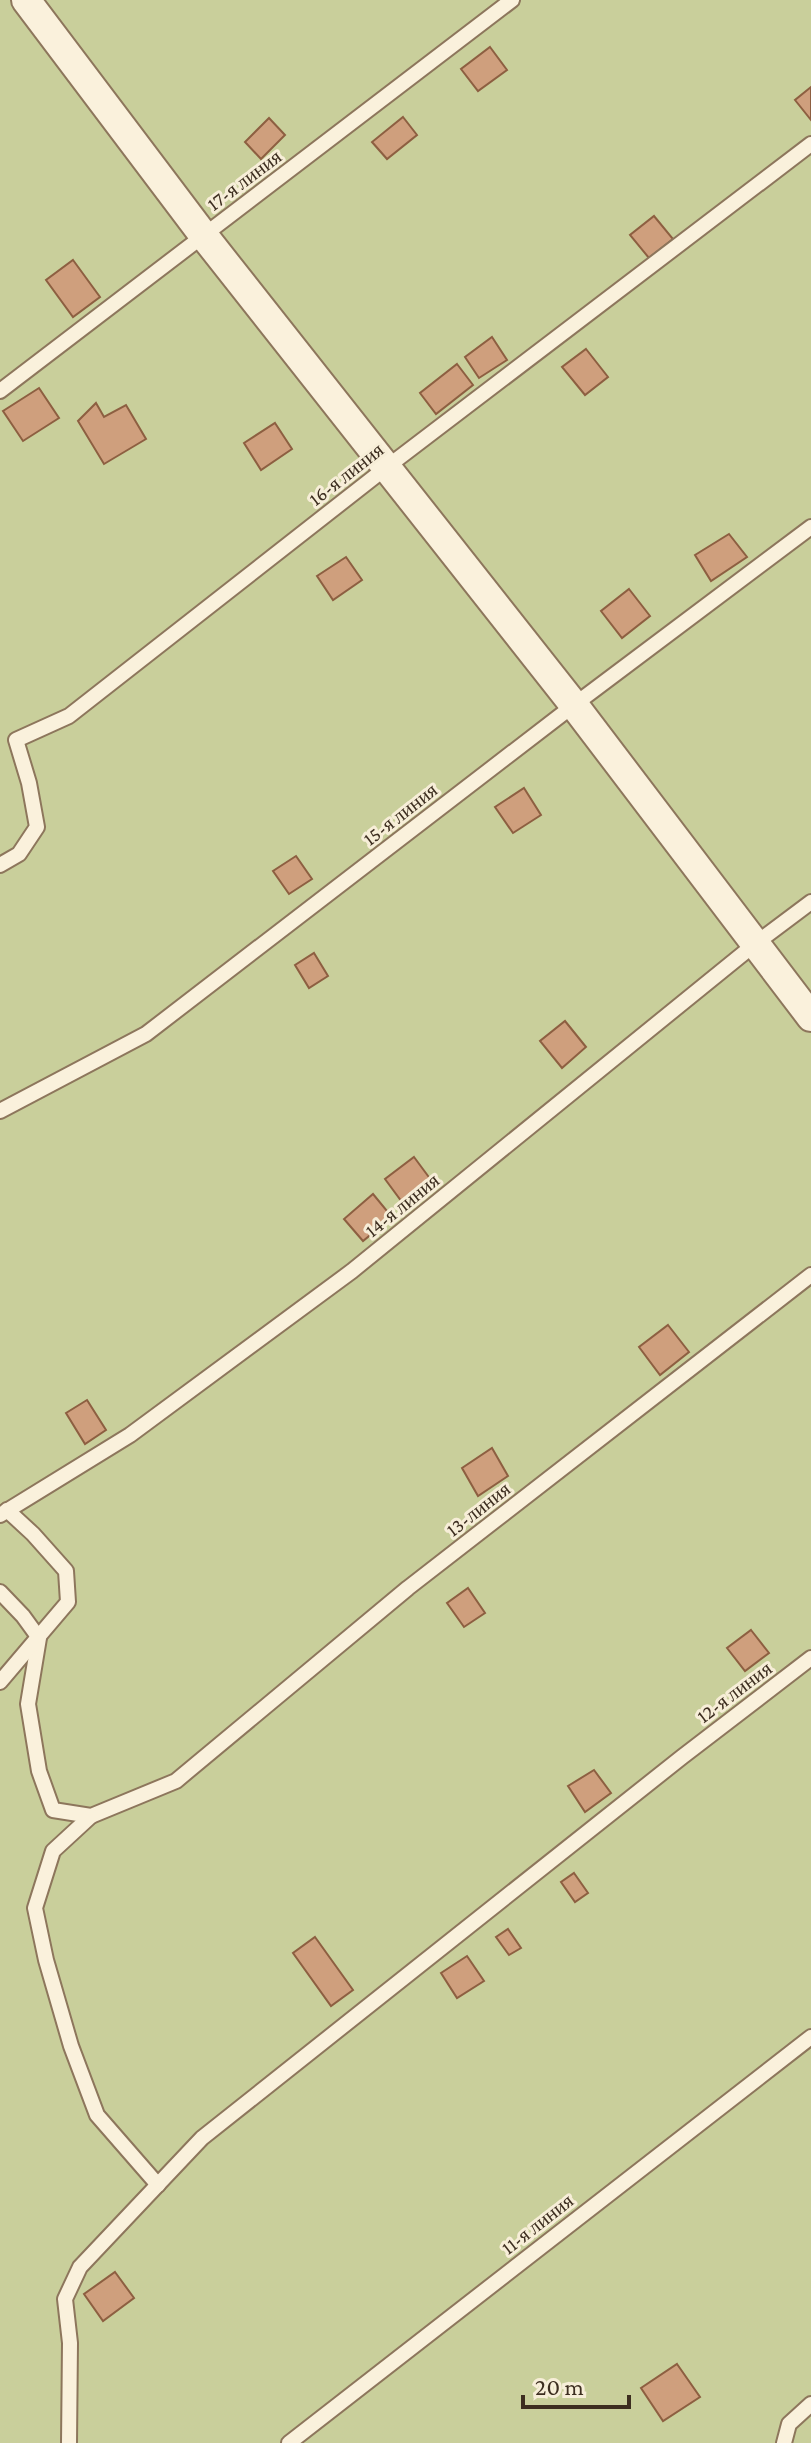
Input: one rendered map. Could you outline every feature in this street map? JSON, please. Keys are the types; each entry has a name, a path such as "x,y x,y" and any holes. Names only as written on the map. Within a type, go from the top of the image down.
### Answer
{"street":[{"path":"26,0 204,236 574,705 811,1017"}],"lane":[{"name":"17-я линия","path":"0,391 512,0"},
{"name":"16-я линия","path":"0,865 19,854 37,827 29,783 16,740 69,716 387,467 811,144"},
{"name":"15-я линия","path":"0,1111 146,1034 811,527"},
{"name":"14-я линия","path":"4,1513 130,1435 352,1271 811,902"},
{"name":"13-линия","path":"91,1816 176,1781 408,1588 811,1275"},
{"path":"0,1682 68,1602 66,1571 33,1534 4,1513"},
{"path":"0,1592 39,1638 28,1704 39,1771 53,1810 91,1816"},
{"name":"12-я линия","path":"69,2443 70,2343 65,2299 80,2267 202,2138 811,1658"},
{"path":"91,1816 53,1851 35,1908 71,2046 97,2115 158,2185"},
{"name":"11-я линия","path":"289,2443 811,2037"},
{"path":"784,2443 789,2424 811,2404"}],"green space":[{"path":"0,0 811,0 811,2443 0,2443"}],"building":[{"path":"490,47 507,70 478,91 461,69"},
{"path":"811,87 811,120 795,100"},
{"path":"403,117 417,135 387,159 372,142"},
{"path":"269,118 285,135 261,159 245,142"},
{"path":"654,216 673,239 649,258 630,235"},
{"path":"73,260 100,297 73,317 46,280"},
{"path":"492,337 507,360 479,378 465,357"},
{"path":"586,349 608,377 585,395 562,367"},
{"path":"457,364 473,385 436,414 420,393"},
{"path":"39,388 59,418 23,441 3,411"},
{"path":"96,403 104,417 126,405 146,439 104,464 78,421"},
{"path":"275,423 292,449 261,470 244,443"},
{"path":"729,534 747,557 711,581 695,555"},
{"path":"346,557 362,580 333,600 317,576"},
{"path":"629,589 650,616 622,638 601,611"},
{"path":"524,788 541,815 513,833 495,807"},
{"path":"296,856 312,879 289,894 273,871"},
{"path":"314,953 328,976 309,988 295,965"},
{"path":"565,1021 586,1047 562,1068 540,1041"},
{"path":"414,1157 431,1180 402,1202 385,1179"},
{"path":"373,1194 392,1217 363,1241 344,1219"},
{"path":"668,1325 689,1352 660,1375 639,1347"},
{"path":"87,1400 106,1430 85,1444 66,1413"},
{"path":"492,1448 508,1476 478,1496 462,1468"},
{"path":"468,1588 485,1613 464,1627 447,1603"},
{"path":"751,1630 769,1653 745,1671 727,1648"},
{"path":"594,1770 611,1793 585,1812 568,1786"},
{"path":"574,1873 588,1893 575,1902 561,1882"},
{"path":"508,1929 521,1948 509,1955 496,1937"},
{"path":"315,1937 353,1990 331,2006 293,1953"},
{"path":"467,1956 484,1981 457,1998 441,1973"},
{"path":"115,2272 134,2298 103,2321 84,2294"},
{"path":"677,2364 700,2397 663,2421 641,2388"}]}
